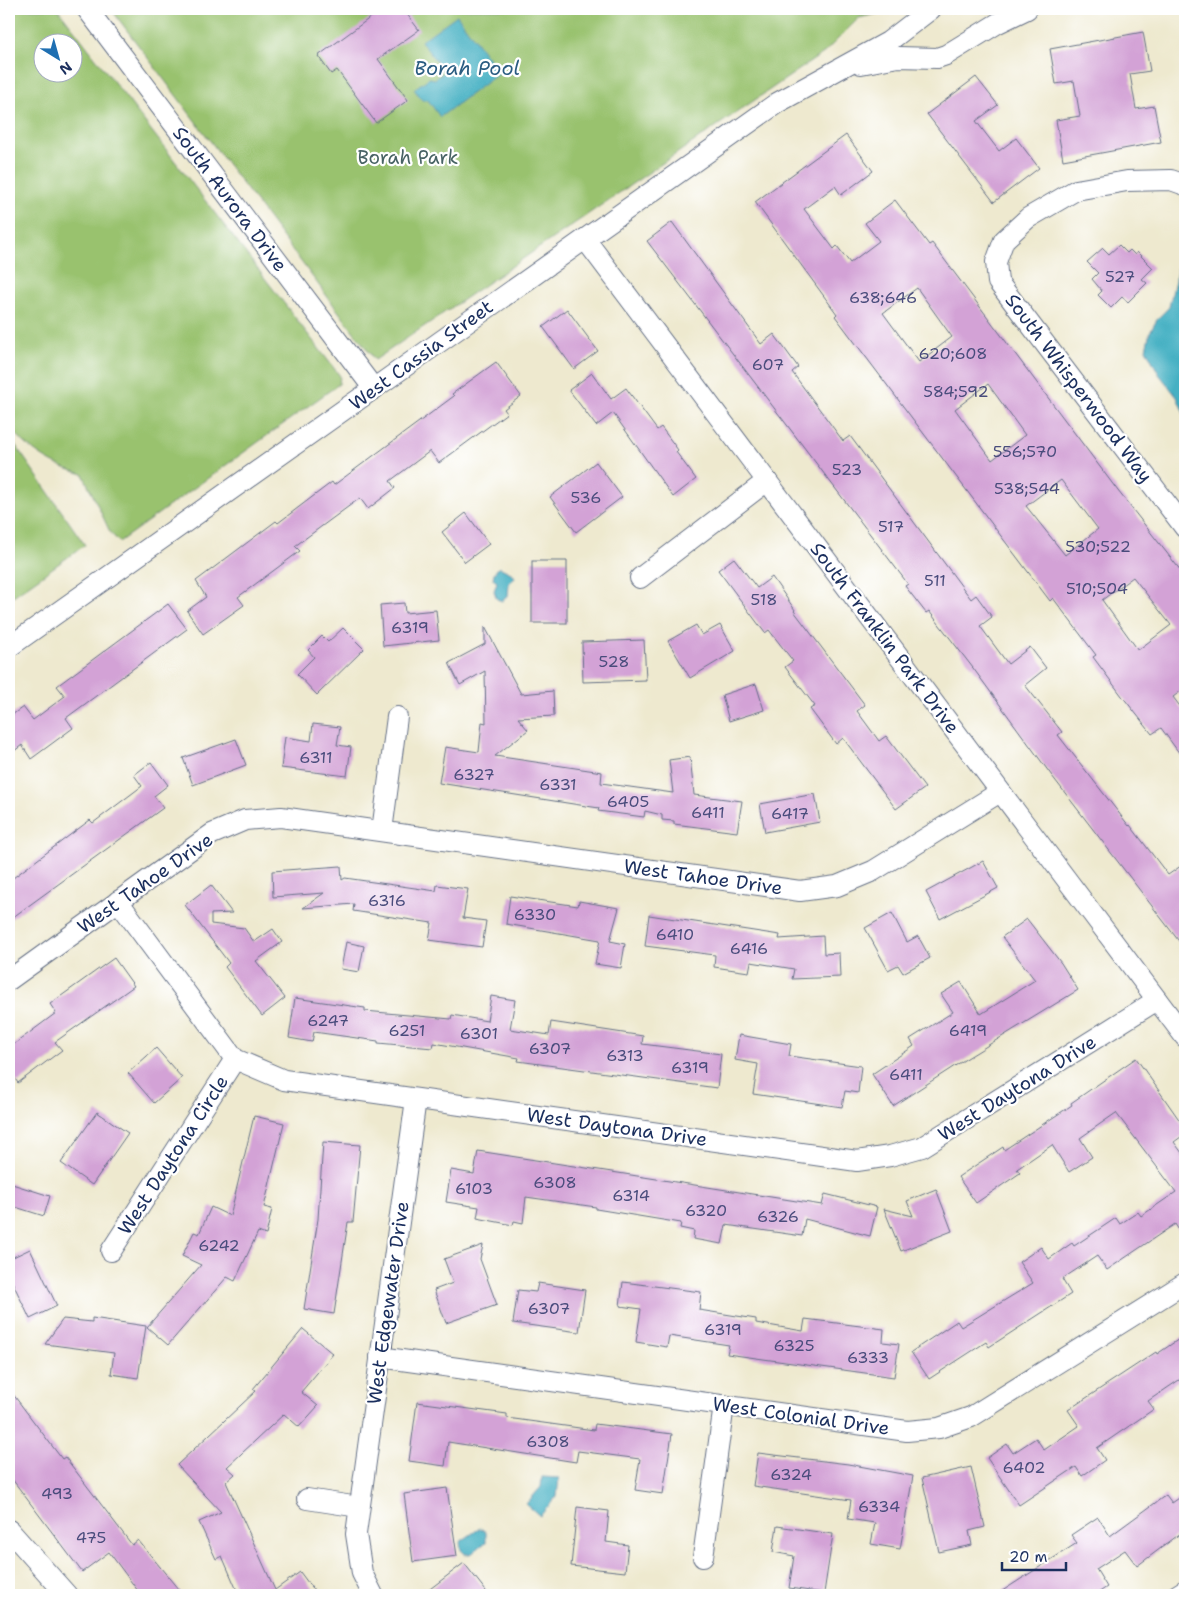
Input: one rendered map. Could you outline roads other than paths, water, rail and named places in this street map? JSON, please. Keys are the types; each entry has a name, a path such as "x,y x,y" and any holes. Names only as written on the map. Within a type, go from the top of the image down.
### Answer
{"street":[{"name":"South Aurora Drive","path":"87,9 374,388"},
{"name":"West Cassia Street","path":"9,647 777,103 888,42 931,9"},
{"path":"837,69 898,57 937,58 946,55 998,23 1027,9"},
{"name":"South Whisperwood Way","path":"1185,185 1171,180 1127,181 1076,190 1028,218 1004,240 996,262 998,282 1185,528"},
{"name":"South Franklin Park Drive","path":"585,239 1185,1037"},
{"path":"640,578 767,481"},
{"path":"382,831 397,717"},
{"name":"West Tahoe Drive","path":"9,980 212,834 245,820 281,817 800,890 837,886 873,871 1000,792"},
{"path":"118,901 235,1059"},
{"name":"West Daytona Drive","path":"235,1059 284,1080 857,1161 890,1156 922,1147 1157,1000"},
{"name":"West Daytona Circle","path":"110,1251 235,1059"},
{"name":"West Edgewater Drive","path":"373,1595 362,1574 356,1534 416,1099"},
{"name":"West Colonial Drive","path":"380,1357 907,1431 939,1428 971,1417 1185,1283"},
{"path":"703,1557 724,1405"},
{"path":"307,1499 359,1507"},
{"path":"9,1530 67,1595"},
{"path":"1177,1595 1185,1590"}],"water":[{"name":"Borah Pool","path":"457,15 499,73 440,117 428,100 422,100 414,89 429,78 435,79 444,72 421,41"},
{"path":"1185,264 1185,416 1177,397 1159,374 1146,349 1150,332 1158,318 1169,307 1178,267"},
{"path":"499,567 513,574 515,578 509,583 508,596 502,601 497,599 494,591 497,582 493,579 494,573"},
{"path":"542,1477 559,1478 557,1496 540,1516 526,1504 541,1487"},
{"path":"480,1528 486,1532 486,1542 471,1554 465,1554 461,1550 460,1542"}],"park label":[{"name":"Borah Park","path":"408,157"}]}
